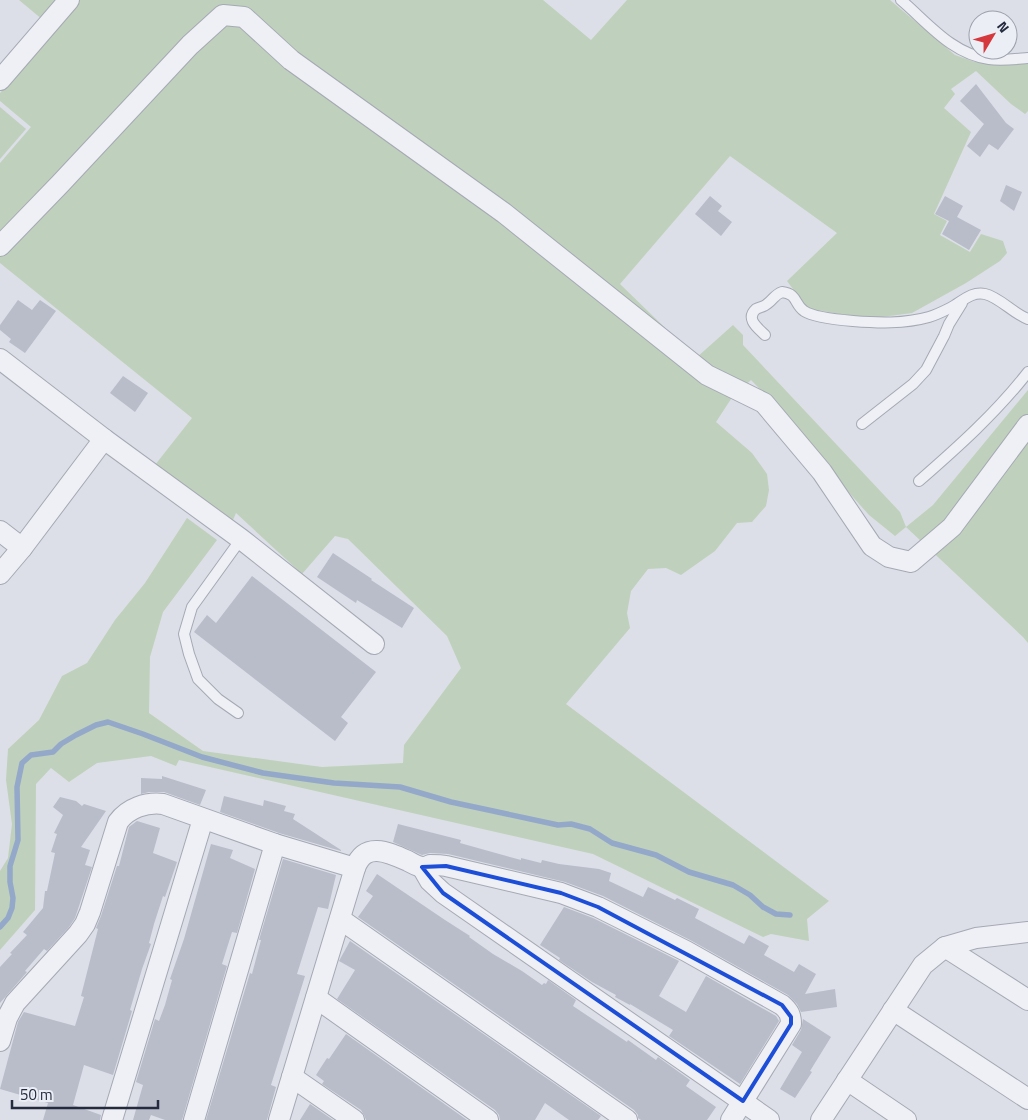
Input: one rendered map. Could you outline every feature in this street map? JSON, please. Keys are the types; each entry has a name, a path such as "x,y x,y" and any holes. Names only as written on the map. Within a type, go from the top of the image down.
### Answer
{"street":[{"path":"0,80 69,0"},
{"path":"0,246 190,45 223,15 244,17 291,60 504,213 707,375 764,403 822,472 872,546 889,557 910,562 952,528 1028,425"},
{"path":"0,359 104,439 241,539 374,644"},
{"path":"0,574 22,548 104,439"},
{"path":"0,531 22,548"},
{"path":"0,1041 7,1018 15,1003 85,924 114,831 118,822 127,813 140,807 157,804 170,806 275,844 355,868"},
{"path":"112,1120 203,819"},
{"path":"194,1120 275,844"},
{"path":"279,1120 355,868 361,857 371,851 377,851 398,856 422,868 430,881 443,893 769,1120"},
{"path":"422,868 438,865 446,866 561,893 598,907 693,955 782,1005 791,1017 791,1024 731,1120"},
{"path":"340,919 626,1120"},
{"path":"821,1120 923,964 945,947 976,938 1028,932"},
{"path":"945,947 1028,1000"},
{"path":"316,998 488,1120"},
{"path":"893,1010 1028,1098"},
{"path":"292,1077 354,1120"},
{"path":"847,1080 906,1120"}],"lane":[{"path":"901,0 948,43 966,52 990,59 1028,58"},
{"path":"766,335 754,325 752,317 756,309 768,303 774,296 782,292 792,295 805,312 850,321 894,323 912,321 950,308 968,296 975,294 986,294 1028,319"},
{"path":"862,424 906,390 926,370 953,318 968,296"},
{"path":"919,481 982,424 1028,372"},
{"path":"238,713 218,699 198,679 184,634 192,607 241,539"}],"highlighted area":[{"path":"446,866 561,893 598,907 782,1005 791,1017 791,1024 743,1101 443,893 422,867"}],"green space":[{"path":"19,0 60,0 43,20"},
{"path":"73,0 543,0 591,40 627,0 890,0 955,55 975,62 1001,64 1028,63 1028,111 1025,114 1011,104 976,71 951,89 955,94 944,108 971,132 934,214 947,221 940,235 970,252 981,234 1003,241 1007,253 1000,261 966,283 912,313 867,319 807,308 787,281 837,233 730,156 620,284 696,358 733,325 743,335 743,345 900,512 906,527 895,536 869,515 827,468 797,427 751,380 731,399 716,422 752,453 767,474 769,490 766,506 752,522 737,523 715,551 681,575 666,568 648,569 631,591 627,613 630,628 566,704 829,901 807,919 809,941 771,934 763,937 593,854 179,760 176,766 151,756 97,763 69,782 51,768 36,784 35,910 0,950 0,871 8,858 12,824 6,780 8,749 39,720 62,676 87,663 115,620 145,583 187,518 217,540 163,612 150,657 149,713 203,751 322,767 403,763 404,745 461,668 447,636 348,539 335,536 302,574 236,513 233,520 155,465 192,418 0,263 0,163 31,127 0,101 0,93 77,4"},
{"path":"0,107 26,129 0,159"},
{"path":"1028,390 1028,643 906,527 933,505"}],"building":[{"path":"976,84 1006,123 1014,129 998,150 989,144 980,157 967,146 984,124 960,101"},
{"path":"1006,185 1022,192 1014,211 1000,201"},
{"path":"710,196 722,206 718,211 732,222 721,236 695,214"},
{"path":"945,196 963,206 957,217 981,230 969,250 942,234 949,221 935,214"},
{"path":"18,300 32,310 40,300 56,311 25,353 9,342 11,339 0,330 0,325"},
{"path":"123,376 148,393 135,412 110,393"},
{"path":"333,553 414,608 402,628 357,600 356,603 317,577"},
{"path":"252,576 376,672 341,717 348,723 335,741 194,632 207,615 216,623"},
{"path":"162,776 206,790 200,805 164,792 141,794 141,778 162,779"},
{"path":"224,796 263,806 264,800 286,806 284,811 295,814 293,819 341,851 279,833 220,812"},
{"path":"60,797 76,801 82,806 84,804 106,811 81,847 90,850 85,865 92,867 75,918 69,927 47,951 44,949 0,1003 0,967 27,935 23,932 43,908 45,891 47,891 55,853 51,852 57,834 54,833 63,815 53,807"},
{"path":"137,821 160,828 153,853 177,862 154,924 149,943 151,944 130,1010 132,1011 113,1075 84,1065 73,1105 101,1115 100,1120 43,1120 48,1103 0,1089 18,1022 24,1012 75,1026 84,997 81,996 98,929 96,928 117,866 119,866 129,827"},
{"path":"398,824 461,840 460,843 521,860 521,858 541,863 542,860 599,869 611,873 609,881 643,897 648,887 675,900 677,898 699,909 695,918 744,944 749,935 769,946 764,955 794,972 799,964 816,974 805,994 835,989 837,1007 801,1012 797,1004 788,995 692,941 603,896 565,882 448,854 430,853 422,855 393,842"},
{"path":"211,844 233,850 230,858 255,869 237,933 232,932 222,964 227,966 182,1120 165,1120 151,1115 149,1120 133,1120 143,1085 136,1082 155,1019 159,1021 165,1005 172,980 170,979 184,939"},
{"path":"283,859 336,875 328,909 318,907 297,974 305,976 271,1085 276,1087 267,1120 206,1120 250,973 252,974 261,940 259,940"},
{"path":"377,874 470,936 493,954 542,985 546,984 548,980 576,1000 573,1006 656,1060 658,1057 690,1080 686,1086 716,1107 707,1120 641,1120 634,1110 358,917 373,896 366,891"},
{"path":"564,907 593,918 679,961 659,996 686,1012 706,976 776,1016 779,1021 740,1084 669,1036 673,1030 615,997 616,995 592,982 540,945"},
{"path":"350,941 601,1116 598,1120 569,1120 545,1103 535,1120 500,1120 495,1110 337,999 355,970 339,961"},
{"path":"803,1019 831,1037 795,1098 780,1089 802,1052 792,1045 801,1030"},
{"path":"346,1034 467,1120 366,1120 361,1110 322,1084 324,1081 316,1075"},
{"path":"310,1104 333,1120 300,1120"}],"waterway":[{"path":"0,927 8,918 12,908 10,866 18,840 17,787 22,763 31,755 53,752 61,744 76,735 96,725 108,722 202,757 263,773 334,783 400,787 451,802 558,825 571,824 590,829 612,843 656,855 689,872 733,885 776,914 790,915"}]}
